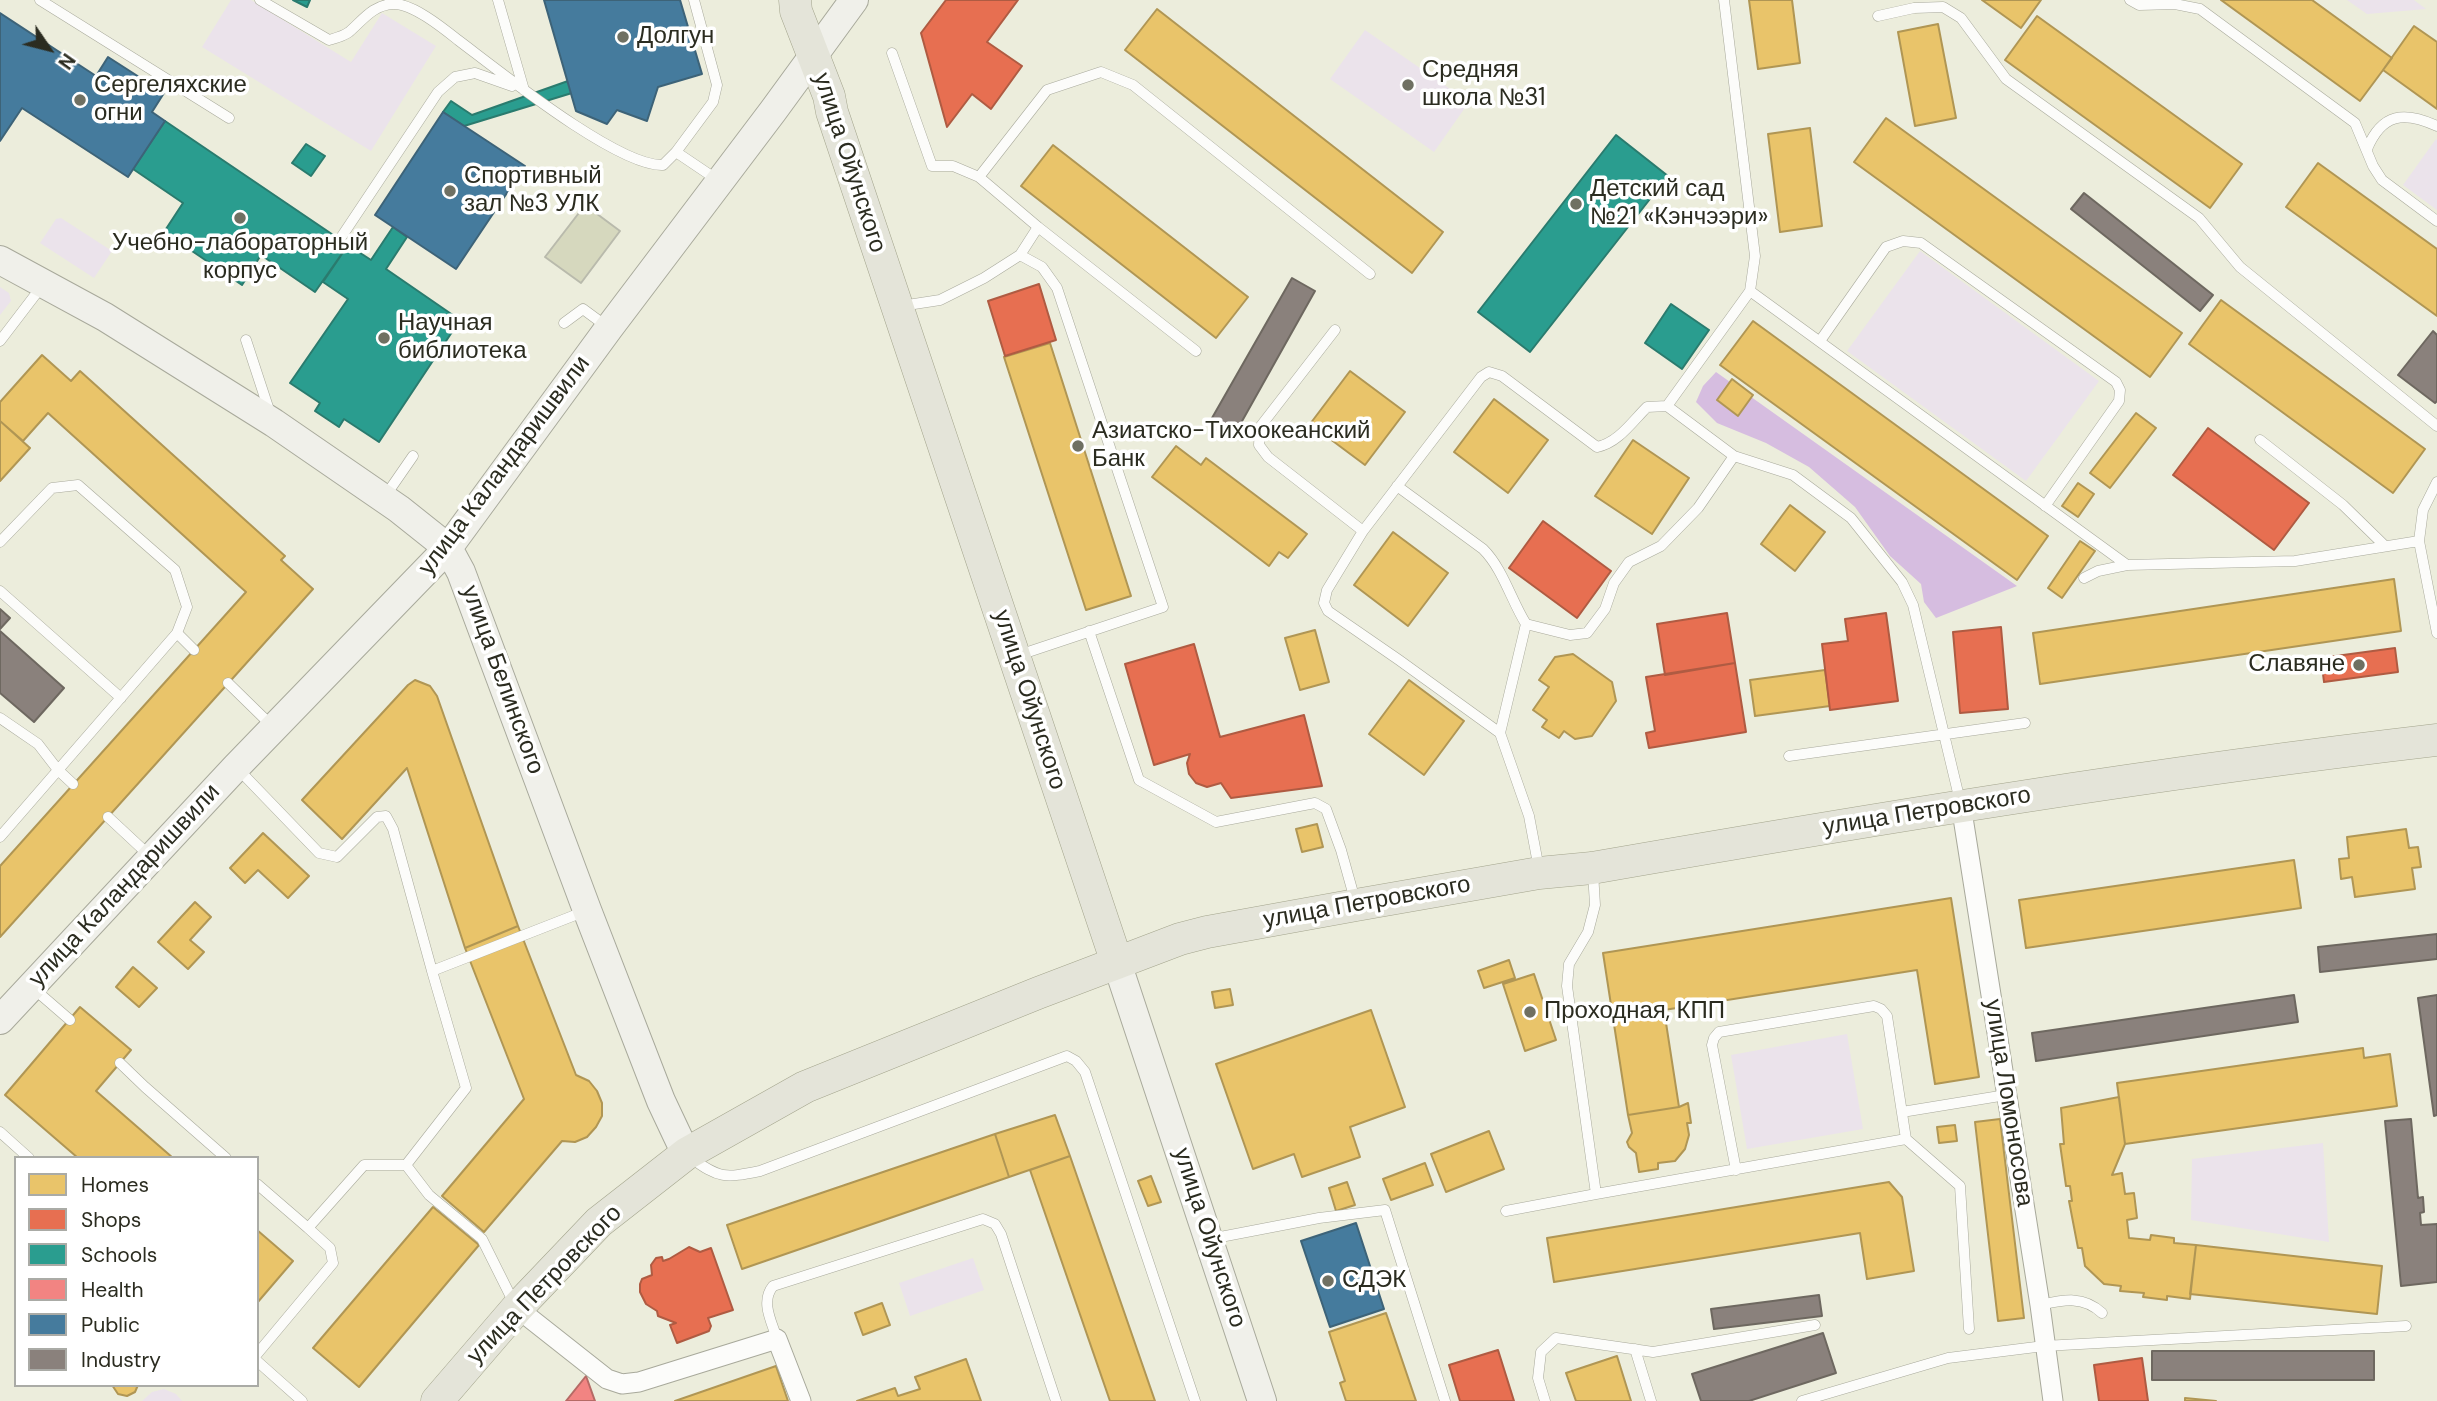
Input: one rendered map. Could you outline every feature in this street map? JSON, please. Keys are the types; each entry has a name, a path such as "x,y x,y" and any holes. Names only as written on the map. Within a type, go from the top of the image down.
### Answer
{"main road":[{"name":"улица Ойунского","path":"794,0 829,96 1117,964"},
{"name":"улица Петровского","path":"437,1401 517,1308 599,1222 686,1154 805,1087 1180,939 1539,873 1592,868 1961,805 2301,756 2437,740"}],"street":[{"name":"улица Каландаришвили","path":"0,1020 236,767 448,548 854,0"},
{"name":"улица Белинского","path":"0,260 105,317 274,423 383,498 448,548 461,572 661,1101 686,1154"},
{"name":"улица Ломоносова","path":"1961,805 2053,1401"},
{"name":"улица Ойунского","path":"1117,964 1262,1401"},
{"path":"517,1308 607,1379 622,1384 639,1382 777,1339 801,1401"}],"lane":[{"path":"40,0 229,118"},
{"path":"260,0 329,40 347,34 379,6 397,3 420,13 445,29 525,91 631,159 651,165 663,165 676,152 717,93 694,0"},
{"path":"498,0 525,91"},
{"path":"1667,406 1750,291 1755,256 1724,0"},
{"path":"2130,0 2139,5 2175,4 2200,9 2355,123 2373,166 2382,180 2437,221"},
{"path":"1878,16 1914,8 1942,6 1961,18 2006,79 2199,218 2240,267 2437,426"},
{"path":"892,53 932,166 953,166 979,177 1196,351"},
{"path":"979,177 1047,90 1101,72 1133,85 1370,274"},
{"path":"342,236 438,92 455,77 475,73 525,91"},
{"path":"2367,149 2374,131 2387,121 2412,116 2437,126"},
{"path":"676,152 719,182"},
{"path":"897,306 940,300 984,278 1020,254 1038,227"},
{"path":"1820,341 1886,247 1903,241 1921,243 2116,382 2120,390 2119,401 2045,506"},
{"path":"1015,656 1163,607 1057,288 1042,267 1020,254"},
{"path":"0,341 44,283"},
{"path":"1750,291 2127,565"},
{"path":"564,323 583,309 609,328"},
{"path":"1335,330 1259,427 1258,445 1268,457 1363,531"},
{"path":"246,340 274,423"},
{"path":"1500,733 1328,611 1324,603 1327,590 1363,531 1480,377 1489,372 1502,376 1597,447 1607,445 1618,437 1647,407 1667,406 1734,456 1793,475 1851,518 1902,582 1913,605 1961,805"},
{"path":"2260,440 2343,505 2385,546"},
{"path":"383,498 414,456"},
{"path":"1397,486 1483,549 1493,560 1512,602 1526,624 1570,635 1587,632 1605,609 1614,583 1629,562 1661,546 1698,508 1734,456"},
{"path":"2437,482 2423,510 2420,541 2437,633"},
{"path":"0,542 52,488 78,485 175,570 187,607 177,633 0,837"},
{"path":"2084,578 2098,571 2127,565 2295,561 2420,541"},
{"path":"0,591 121,698"},
{"path":"1526,624 1500,733 1529,816 1539,873"},
{"path":"1089,631 1139,780 1216,822 1315,803 1326,809 1356,905"},
{"path":"177,633 194,650"},
{"path":"228,683 274,728"},
{"path":"0,719 38,744 73,784"},
{"path":"1789,756 2025,723"},
{"path":"236,767 319,853 326,856 337,857 377,817 386,816 393,828 466,1088 406,1165"},
{"path":"108,817 152,858"},
{"path":"1592,868 1595,905 1588,932 1569,964 1567,986 1596,1194"},
{"path":"432,971 587,910"},
{"path":"31,987 70,1020"},
{"path":"1736,1170 1712,1045 1719,1032 1874,1006 1881,1009 1887,1016 1906,1139 1961,1186 1969,1329"},
{"path":"686,1154 708,1170 728,1177 760,1171 1054,1060 1071,1057 1085,1072 1195,1401"},
{"path":"120,1063 224,1156"},
{"path":"1902,1112 2006,1095"},
{"path":"0,1132 27,1156"},
{"path":"1506,1211 1906,1139"},
{"path":"308,1228 364,1165 406,1165"},
{"path":"406,1165 429,1195 482,1239 517,1308"},
{"path":"259,1186 330,1248 333,1263 259,1352"},
{"path":"1210,1239 1319,1218 1385,1210 1445,1401"},
{"path":"777,1339 766,1305 766,1293 773,1286 983,1219 995,1224 1001,1234 1056,1401"},
{"path":"2040,1305 2070,1299 2087,1302 2102,1313"},
{"path":"1545,1401 1538,1378 1541,1352 1556,1338 1653,1352 1815,1325"},
{"path":"1802,1401 1948,1359 2044,1346 2406,1326"},
{"path":"1635,1349 1651,1401"},
{"path":"259,1363 302,1401"}],"shaded area":[{"path":"231,0 251,0 351,62 382,13 436,46 371,151 202,47"},
{"path":"2347,0 2414,0 2426,9 2367,14"},
{"path":"1365,30 1469,102 1434,152 1330,79"},
{"path":"2437,140 2437,210 2403,185"},
{"path":"61,218 112,251 94,278 40,243 56,219"},
{"path":"1920,251 2099,381 2026,481 1847,351"},
{"path":"0,287 9,293 11,301 0,315"},
{"path":"1716,372 2017,586 1936,618 1924,602 1921,584 1890,556 1855,507 1809,467 1766,443 1717,423 1696,402 1703,386"},
{"path":"1847,1034 1863,1129 1747,1149 1731,1055"},
{"path":"2323,1143 2329,1242 2191,1220 2192,1159"},
{"path":"973,1258 984,1290 910,1316 899,1283"},
{"path":"164,1389 176,1394 182,1401 142,1401 152,1392"}],"building: Homes":[{"path":"1749,0 1792,0 1800,63 1758,69"},
{"path":"1982,0 2041,0 2021,28"},
{"path":"2221,0 2312,0 2392,58 2360,101"},
{"path":"1157,9 1443,232 1412,273 1125,50"},
{"path":"2037,16 2242,164 2210,208 2005,60"},
{"path":"1938,24 1956,118 1915,126 1898,32"},
{"path":"2414,26 2437,42 2437,109 2383,70"},
{"path":"1886,118 2182,333 2150,377 1854,162"},
{"path":"1810,128 1822,226 1780,232 1768,134"},
{"path":"1053,145 1248,297 1216,338 1021,186"},
{"path":"2318,163 2437,249 2437,316 2286,207"},
{"path":"2221,300 2425,449 2393,493 2189,344"},
{"path":"1753,321 2048,536 2017,580 1720,365"},
{"path":"1050,343 1131,596 1086,610 1004,357"},
{"path":"42,355 71,381 80,371 285,556 281,560 313,589 0,937 0,866 246,592 48,413 23,441 0,421 0,402"},
{"path":"1350,371 1405,412 1365,465 1310,424"},
{"path":"1732,379 1753,395 1738,416 1717,400"},
{"path":"1494,399 1548,440 1508,493 1454,452"},
{"path":"2136,413 2156,428 2110,488 2090,473"},
{"path":"0,421 30,448 0,481"},
{"path":"1633,440 1689,478 1652,534 1595,496"},
{"path":"1176,446 1201,465 1206,458 1307,534 1288,558 1279,552 1269,566 1152,477"},
{"path":"2078,483 2094,494 2078,517 2062,506"},
{"path":"1790,505 1825,532 1795,571 1761,544"},
{"path":"1393,532 1448,573 1408,626 1354,585"},
{"path":"2080,541 2095,551 2062,598 2048,588"},
{"path":"2394,579 2401,631 2040,684 2033,633"},
{"path":"1315,630 1329,682 1300,690 1285,638"},
{"path":"1573,654 1612,682 1616,701 1592,736 1575,739 1564,731 1559,738 1542,727 1547,720 1533,710 1549,687 1539,680 1555,657"},
{"path":"1825,670 1830,706 1755,716 1750,680"},
{"path":"415,680 430,686 437,696 518,926 465,948 407,768 342,839 302,800"},
{"path":"1409,680 1464,721 1424,775 1369,734"},
{"path":"1317,824 1323,847 1302,852 1296,829"},
{"path":"2406,829 2409,848 2418,847 2421,867 2412,868 2415,889 2355,897 2352,877 2341,879 2339,859 2349,858 2347,837"},
{"path":"263,833 309,876 288,898 258,870 245,883 230,868"},
{"path":"2294,860 2301,908 2026,948 2019,900"},
{"path":"1951,898 1979,1077 1935,1084 1917,970 1664,1010 1679,1107 1628,1115 1603,953"},
{"path":"195,902 211,917 190,940 204,952 188,969 158,942"},
{"path":"518,926 576,1075 589,1081 597,1091 602,1103 602,1116 587,1137 575,1142 562,1141 484,1232 442,1196 524,1099 465,948"},
{"path":"1509,960 1515,978 1484,988 1478,971"},
{"path":"133,967 157,988 139,1007 116,987"},
{"name":"Проходная, КПП","path":"1534,974 1556,1040 1525,1051 1503,984"},
{"path":"1230,989 1233,1005 1215,1008 1212,992"},
{"path":"80,1007 131,1050 96,1091 171,1156 76,1156 5,1095"},
{"path":"1371,1010 1405,1107 1350,1127 1360,1157 1302,1177 1294,1154 1253,1169 1216,1064"},
{"path":"2363,1048 2364,1058 2390,1054 2397,1106 2125,1144 2117,1083"},
{"path":"2119,1097 2125,1144 2112,1175 2122,1173 2125,1194 2134,1193 2137,1218 2127,1220 2129,1238 2150,1240 2151,1235 2174,1238 2174,1243 2196,1245 2190,1299 2143,1297 2144,1293 2120,1291 2121,1286 2104,1284 2085,1266 2082,1248 2078,1248 2069,1201 2072,1201 2070,1186 2066,1186 2060,1144 2064,1144 2061,1108"},
{"path":"1688,1103 1691,1123 1687,1123 1689,1135 1685,1149 1675,1161 1658,1163 1658,1169 1639,1172 1636,1153 1627,1142 1632,1133 1628,1115 1679,1107"},
{"path":"1055,1115 1070,1156 1009,1177 995,1134"},
{"path":"2000,1119 2024,1318 1998,1321 1975,1122"},
{"path":"1955,1125 1957,1141 1939,1143 1937,1127"},
{"path":"1489,1131 1504,1169 1446,1192 1431,1154"},
{"path":"995,1134 1009,1177 742,1269 727,1225"},
{"path":"1070,1156 1155,1401 1110,1401 1030,1170"},
{"path":"1425,1163 1433,1185 1391,1200 1383,1179"},
{"path":"1151,1176 1161,1202 1148,1206 1138,1181"},
{"path":"1347,1182 1355,1205 1336,1211 1329,1188"},
{"path":"1889,1182 1902,1197 1914,1271 1867,1279 1860,1233 1554,1282 1547,1238"},
{"path":"433,1207 479,1245 359,1387 313,1348"},
{"path":"259,1232 293,1261 259,1301"},
{"path":"2196,1245 2382,1266 2377,1314 2190,1294"},
{"path":"882,1303 890,1325 863,1335 855,1313"},
{"path":"1386,1313 1416,1401 1346,1401 1340,1383 1345,1381 1329,1332"},
{"path":"1617,1356 1631,1401 1576,1401 1566,1373"},
{"path":"966,1359 981,1401 857,1401 895,1388 898,1396 920,1389 915,1377"},
{"path":"776,1366 788,1401 675,1401"},
{"path":"113,1387 137,1387 135,1392 127,1396 118,1394"},
{"path":"2185,1398 2216,1401 2185,1401"}],"building: Shops":[{"path":"946,0 1018,0 987,42 1022,66 991,109 972,94 947,127 921,33"},
{"path":"1039,284 1056,340 1005,356 988,301"},
{"path":"2208,428 2309,503 2274,550 2173,475"},
{"path":"1543,521 1611,571 1577,618 1509,568"},
{"path":"1727,613 1735,663 1665,675 1657,624"},
{"path":"1886,613 1898,701 1830,710 1822,644 1848,641 1845,619"},
{"path":"2001,627 2008,709 1960,713 1953,632"},
{"path":"1194,644 1220,737 1304,715 1322,786 1231,798 1221,783 1207,787 1196,783 1189,774 1187,763 1190,754 1154,765 1125,664"},
{"name":"Славяне","path":"2395,648 2398,672 2324,682 2321,658"},
{"path":"1735,663 1746,732 1649,748 1646,733 1655,731 1646,677"},
{"path":"689,1247 700,1252 711,1248 733,1310 708,1318 711,1326 709,1331 677,1343 670,1325 676,1323 658,1316 657,1311 646,1304 640,1292 640,1284 642,1279 652,1275 651,1265 656,1258 662,1257 663,1261 669,1259"},
{"path":"1498,1350 1514,1401 1460,1401 1449,1365"},
{"path":"2142,1358 2148,1401 2099,1401 2094,1365"}],"building: Schools":[{"path":"293,0 310,0 307,7"},
{"path":"568,81 572,93 464,126 443,112 451,101 472,115"},
{"name":"Учебно-лабораторный корпус","path":"165,121 348,245 315,292 261,255 242,285 164,232 183,203 133,169"},
{"path":"1616,135 1668,176 1530,352 1478,312"},
{"path":"306,144 325,156 311,176 292,163"},
{"name":"Научная библиотека","path":"393,227 407,237 386,269 460,320 379,442 344,419 339,427 315,411 320,403 290,383 348,299 323,282 348,245 371,260"},
{"path":"1671,304 1709,330 1682,369 1645,343"}],"building: Health":[{"path":"586,1376 595,1401 566,1401"}],"building: Public":[{"name":"Долгун","path":"544,0 680,0 702,74 658,87 647,121 617,110 607,124 576,111"},
{"name":"Сергеляхские огни","path":"0,13 96,76 108,57 164,93 152,112 165,121 128,177 22,108 0,141"},
{"name":"Спортивный зал №3 УЛК","path":"443,112 525,166 456,269 375,215"},
{"path":"1356,1223 1384,1309 1330,1327 1301,1241"}],"building: Industry":[{"path":"2084,193 2213,295 2200,311 2071,209"},
{"path":"1292,278 1315,291 1232,439 1208,425"},
{"path":"2433,331 2437,335 2435,403 2398,375"},
{"path":"0,609 10,618 0,629"},
{"path":"0,631 64,688 34,722 0,693"},
{"path":"2437,934 2437,959 2320,972 2318,947"},
{"path":"2294,995 2298,1022 2036,1061 2032,1033"},
{"path":"2437,995 2437,1115 2434,1116 2418,998"},
{"path":"2411,1119 2418,1198 2423,1197 2421,1225 2437,1224 2437,1282 2401,1286 2385,1121"},
{"path":"1819,1295 1822,1316 1714,1329 1711,1309"},
{"path":"1823,1333 1836,1373 1749,1401 1701,1401 1692,1374"},
{"path":"2152,1351 2374,1351 2374,1380 2152,1380"}],"building: Other":[{"path":"585,205 620,231 581,283 545,257"}],"place":[{"name":"Долгун","path":"623,37"},
{"name":"Средняя школа №31","path":"1408,85"},
{"name":"Сергеляхские огни","path":"80,100"},
{"name":"Спортивный зал №3 УЛК","path":"450,191"},
{"name":"Детский сад №21 «Кэнчээри»","path":"1576,204"},
{"name":"Учебно-лабораторный корпус","path":"240,218"},
{"name":"Научная библиотека","path":"384,338"},
{"name":"Азиатско-Тихоокеанский Банк","path":"1078,446"},
{"name":"Славяне","path":"2359,665"},
{"name":"Проходная, КПП","path":"1530,1012"},
{"name":"СДЭК","path":"1328,1281"}]}
